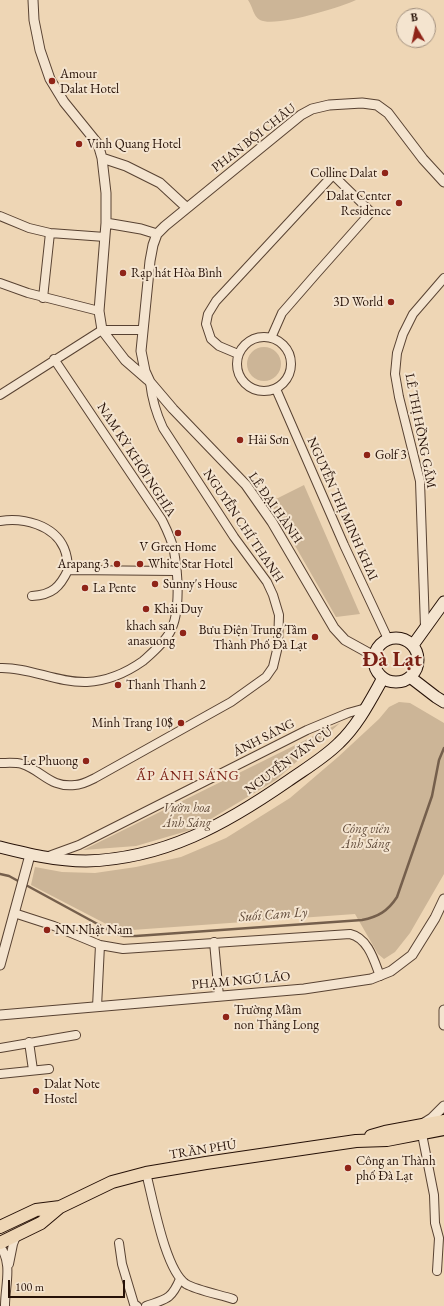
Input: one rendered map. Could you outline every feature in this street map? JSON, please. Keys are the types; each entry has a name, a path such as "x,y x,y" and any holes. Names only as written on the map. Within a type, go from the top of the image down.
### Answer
{"main road":[{"path":"413,645 444,602"},
{"path":"394,637 407,640 413,645 416,651 418,665 410,677 404,680 397,682 390,681 383,678 375,668 373,662 378,646 388,639 394,637"},
{"path":"410,677 444,702"},
{"name":"NGUYỄN VĂN CỪ","path":"0,846 45,858 86,861 122,857 167,847 210,830 251,806 339,743 366,708 383,678"},
{"name":"TRẦN PHÚ","path":"421,1130 444,1121"},
{"name":"TRẦN PHÚ","path":"3,1224 36,1210 60,1206 112,1182 146,1173 356,1141 385,1132 444,1130"},
{"name":"TRẦN PHÚ","path":"0,1244 41,1223 60,1206"}],"street":[{"path":"33,0 34,20 40,50 50,79 64,102 98,144 102,158 106,193 106,223 99,311 102,330 124,360 150,382"},
{"name":"PHAN BỘI CHÂU","path":"157,234 164,226 302,115 312,109 329,105 362,103 377,105 388,113 422,159 444,182"},
{"path":"102,158 126,166 160,183 186,208"},
{"path":"238,354 219,346 211,339 206,324 208,314 216,301 332,175 371,212 282,313 271,338"},
{"path":"0,216 29,228 50,233 105,237"},
{"path":"106,223 141,229 157,234"},
{"path":"43,298 50,233"},
{"name":"LÊ ĐẠI HÀNH","path":"157,234 150,261 141,351 142,362 150,382 178,415 246,485 256,498 293,556 334,628 345,640 374,656"},
{"name":"LÊ THỊ HỒNG GẤM","path":"425,627 420,481 399,397 395,374 397,353 403,334 413,314 444,278"},
{"path":"0,282 14,289 43,298 99,311"},
{"path":"0,395 102,330 142,330"},
{"path":"259,337 271,338 284,345 291,360 291,369 283,384 276,389 260,391 252,389 240,378 236,362 238,354 243,346 250,340 259,337"},
{"name":"NAM KỲ KHỞI NGHĨA","path":"0,668 19,669 57,679 82,682 101,680 134,667 148,656 170,632 176,610 176,571 174,550 170,536 162,520 54,360"},
{"name":"NGUYỄN CHÍ THANH","path":"0,763 21,764 32,769 53,783 64,786 81,784 112,769 232,702 266,677 273,667 278,646 279,615 273,595 267,582 234,537 164,428 156,412 152,399 150,382"},
{"name":"NGUYỄN THỊ MINH KHAI","path":"276,389 344,545 388,639"},
{"path":"0,521 21,520 42,526 56,537 64,547 68,570 64,578 57,587 44,596 32,596"},
{"path":"68,570 176,571"},
{"name":"ÁNH SÁNG","path":"45,858 79,844 307,730 348,713 366,708"},
{"path":"0,965 2,950 30,855"},
{"name":"PHẠM NGŨ LÃO","path":"0,1014 304,989 356,982 380,976 395,969 412,956 435,918 444,899"},
{"path":"15,909 100,945 122,949 350,934 360,938 366,944 374,959 380,976"},
{"path":"214,942 219,996"},
{"path":"97,1007 100,945"},
{"path":"444,1010 444,1025"},
{"path":"0,1048 76,1035"},
{"path":"29,1042 33,1070"},
{"path":"0,1074 49,1069"},
{"path":"437,1271 439,1238 435,1223 434,1195 421,1130 444,1106"},
{"path":"146,1173 163,1242 175,1272 180,1280 187,1285 233,1299"},
{"path":"5,1306 8,1271 13,1244 17,1234"},
{"path":"119,1243 122,1264 134,1304 137,1306"},
{"path":"0,1244 5,1255 4,1259 8,1271"},
{"path":"149,1306 170,1297 180,1280"}],"green space":[{"path":"248,0 356,0 308,16 268,22 260,20 254,14"},
{"path":"264,347 276,352 281,364 276,376 264,381 252,376 247,364 252,352"},
{"path":"304,485 360,614 336,617 270,502"},
{"name":"Công viên Ánh Sáng","path":"399,702 410,703 444,723 444,874 410,933 395,952 384,959 378,954 355,914 132,930 110,926 31,885 35,867 62,872 95,873 136,867 181,857 226,838 290,798 338,757 379,719 389,707"},
{"name":"Vườn hoa Ánh Sáng","path":"340,723 276,780 194,829 136,846 83,850"}],"waterway":[{"name":"Suối Cam Ly","path":"24,884 114,933 124,936 362,920 373,917 386,910 397,897 432,796 439,760 444,748"},
{"name":"Suối Cam Ly","path":"0,874 9,876 20,882"}],"place":[{"name":"Amour Dalat Hotel","path":"52,81"},
{"name":"Vinh Quang Hotel","path":"79,144"},
{"name":"Colline Dalat","path":"385,173"},
{"name":"Dalat Center Residence","path":"399,203"},
{"name":"Rạp hát Hòa Bình","path":"123,273"},
{"name":"3D World","path":"391,302"},
{"name":"Hải Sơn","path":"240,440"},
{"name":"Golf 3","path":"367,455"},
{"name":"V Green Home","path":"178,533"},
{"name":"Arapang 3","path":"117,564"},
{"name":"White Star Hotel","path":"140,564"},
{"name":"Sunny's House","path":"155,584"},
{"name":"La Pente","path":"85,588"},
{"name":"Khải Duy","path":"146,609"},
{"name":"khach san anasuong","path":"183,633"},
{"name":"Bưu Điện Trung Tâm Thành Phố Đà Lạt","path":"315,637"},
{"name":"Thanh Thanh 2","path":"118,685"},
{"name":"Minh Trang 10$","path":"181,723"},
{"name":"Le Phuong","path":"86,761"},
{"name":"NN Nhật Nam","path":"47,930"},
{"name":"Trường Mầm non Thăng Long","path":"226,1017"},
{"name":"Dalat Note Hostel","path":"36,1091"},
{"name":"Công an Thành phố Đà Lạt","path":"348,1168"}],"district":[{"name":"Đà Lạt","path":"392,660"},
{"name":"ẤP ÁNH SÁNG","path":"188,776"}]}
